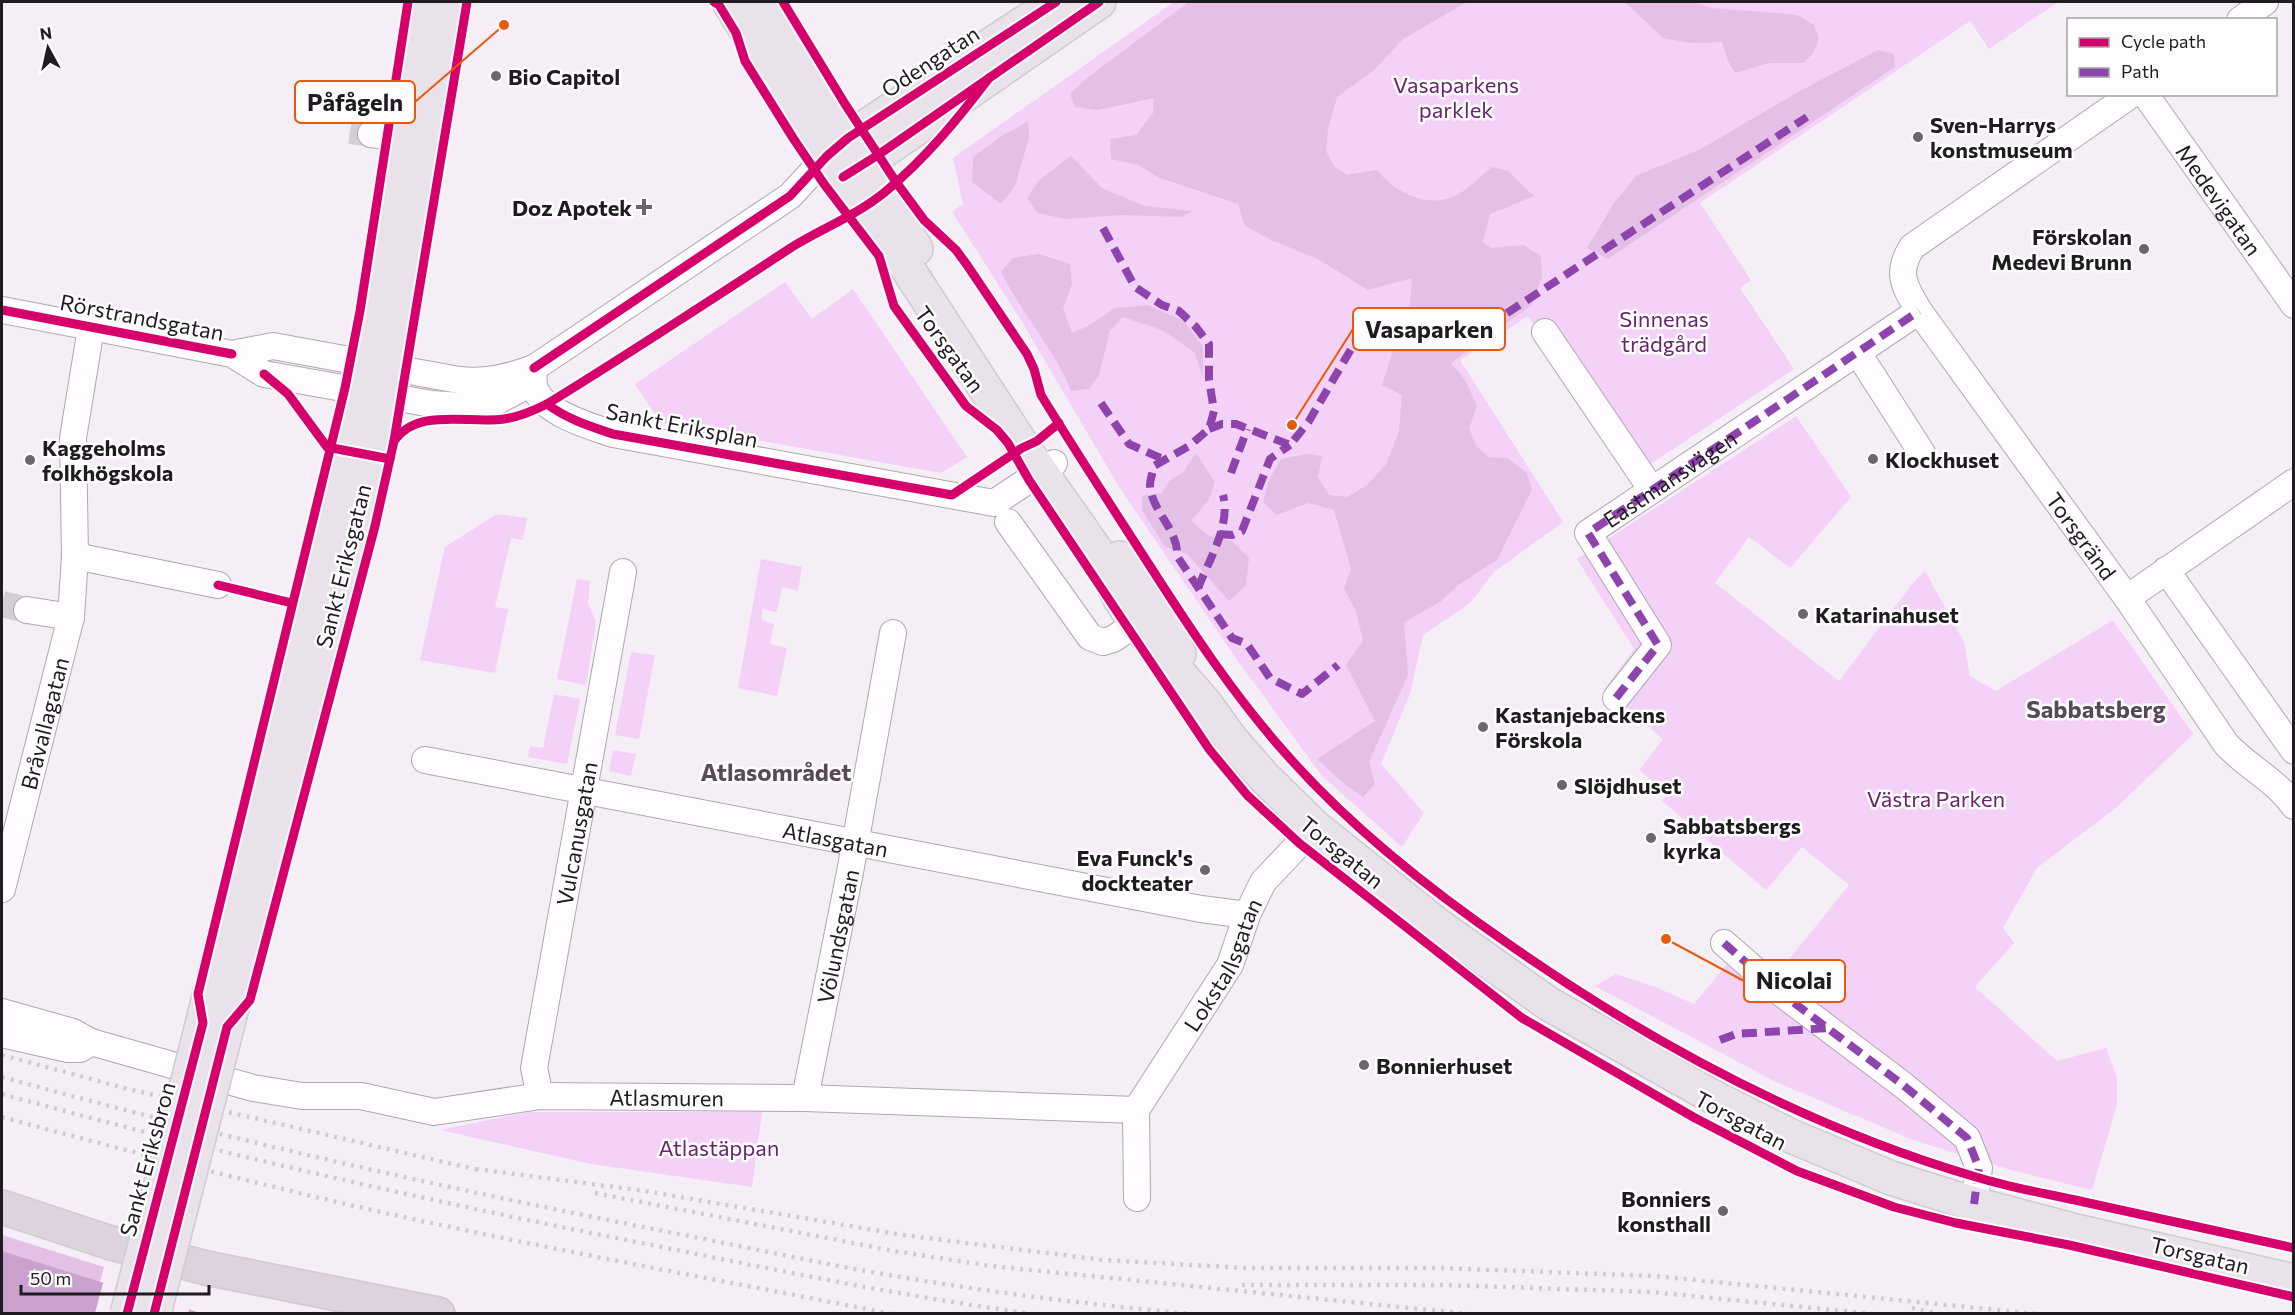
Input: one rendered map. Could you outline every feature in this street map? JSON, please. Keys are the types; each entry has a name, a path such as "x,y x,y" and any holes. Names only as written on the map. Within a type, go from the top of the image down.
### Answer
{"highway":[{"path":"2,1207 108,1242 206,1268 438,1314"},
{"path":"2,1221 104,1255 202,1281 369,1314"}],"main road":[{"name":"Sankt Eriksgatan","path":"375,379 375,313 425,2"},
{"name":"Sankt Eriksgatan","path":"206,1059 375,379 453,2"},
{"name":"Torsgatan","path":"729,2 807,129 846,158 891,201 908,236 1047,467 1205,703 1230,738 1264,777 1314,827 1439,926 1567,1014 1715,1098 1791,1136 1892,1178 1974,1204 2072,1230 2294,1281"},
{"name":"Torsgatan","path":"763,2 846,158"},
{"name":"Odengatan","path":"846,158 1056,2"},
{"name":"Odengatan","path":"846,158 1100,2"},
{"name":"Sankt Eriksbron","path":"127,1314 206,1059"},
{"name":"Sankt Eriksbron","path":"154,1314 206,1059"}],"street":[{"path":"2243,18 2265,2"},
{"name":"Torsgränd","path":"2129,96 1912,247 1905,258 1901,272 1906,290 1919,311 2127,598 2226,744 2241,760 2284,793 2294,806"},
{"name":"Medevigatan","path":"2146,96 2294,305"},
{"path":"371,134 404,138"},
{"path":"375,379 432,404 462,406 497,401 522,388 534,368 846,158"},
{"name":"Rörstrandsgatan","path":"2,310 232,354 264,374 375,379"},
{"name":"Eastmansvägen","path":"1616,698 1658,645 1588,533 1919,311"},
{"name":"Bråvallagatan","path":"2,889 71,617 75,556 73,438 91,328"},
{"path":"1545,332 1652,490"},
{"path":"1858,353 1922,453"},
{"name":"Sankt Eriksplan","path":"534,368 533,380 536,391 547,404 557,412 580,423 613,434 994,503 1047,467"},
{"path":"2127,598 2294,482"},
{"path":"1008,522 1090,637 1103,642 1113,639 1146,617"},
{"path":"75,556 218,585"},
{"path":"2166,570 2294,751"},
{"name":"Vulcanusgatan","path":"540,1096 534,1068 623,572"},
{"path":"27,610 71,617"},
{"name":"Völundsgatan","path":"805,1098 893,633"},
{"name":"Atlasgatan","path":"425,760 1201,909 1247,915"},
{"name":"Lokstallsgatan","path":"1136,1110 1230,965 1247,915 1263,882 1314,827"},
{"path":"1724,943 1781,993 1903,1085 1967,1138 1979,1168 1974,1204"},
{"name":"Atlasmuren","path":"2,1011 73,1032 92,1042 206,1059 253,1088 302,1096 361,1096 434,1112 540,1096 805,1098 1136,1110"},
{"path":"2,1034 68,1049 80,1049 92,1042"},
{"path":"1136,1110 1137,1198"}],"green space":[{"path":"1174,2 2058,2 1989,49 1970,21 1700,203 1751,280 1740,288 1794,369 1649,465 1551,318 1536,328 1528,316 1460,360 1563,522 1494,572 1470,603 1423,635 1410,694 1381,764 1424,813 1402,847 1322,776 1235,657 1121,490 1019,317 952,212 963,204 953,158"},
{"path":"785,282 812,319 853,289 967,457 941,473 661,423 635,384"},
{"name":"Västra Parken","path":"1796,416 1851,497 1790,568 1749,537 1715,583 1839,681 1913,583 1925,571 1964,642 1970,676 1996,691 2113,620 2193,734 2117,807 2037,868 2003,928 2014,943 1975,987 2057,1061 2106,1048 2117,1077 2117,1104 2092,1190 2011,1170 1913,1140 1774,1081 1595,986 1616,974 1653,986 1694,1004 1731,959 1767,987 1849,885 1802,847 1766,890 1662,801 1667,794 1639,770 1663,739 1605,689 1634,649 1577,559"},
{"path":"497,514 527,518 523,540 511,538 495,607 508,609 495,673 420,660 445,547"},
{"path":"761,559 802,567 798,591 782,587 777,612 762,609 762,620 774,624 770,644 787,648 777,696 738,688"},
{"path":"577,579 590,581 588,603 596,622 586,685 557,679"},
{"path":"631,652 655,655 639,739 615,735"},
{"path":"554,694 580,699 567,764 528,757 530,746 543,748"},
{"path":"613,750 636,754 631,776 609,771"},
{"name":"Atlastäppan","path":"529,1112 762,1112 752,1187 591,1164 440,1130"}],"shaded area":[{"path":"1189,2 1467,2 1403,39 1373,71 1337,97 1328,129 1326,151 1334,166 1347,175 1377,170 1392,185 1422,199 1444,200 1455,196 1492,167 1508,171 1534,196 1490,214 1483,242 1491,248 1523,245 1541,256 1542,277 1532,305 1451,363 1465,380 1477,406 1469,429 1476,446 1489,457 1507,458 1526,472 1532,489 1497,560 1458,585 1440,602 1404,622 1408,675 1369,762 1375,784 1363,797 1317,759 1375,721 1346,665 1363,641 1356,611 1344,589 1351,569 1334,510 1308,503 1277,515 1263,502 1269,480 1281,459 1307,454 1322,456 1318,477 1329,495 1347,497 1367,485 1386,464 1399,431 1402,395 1382,385 1392,354 1409,317 1412,278 1368,290 1318,259 1269,239 1245,226 1238,204 1160,178 1138,165 1111,159 1110,139 1136,135 1153,113 1154,98 1098,110 1075,107 1070,94 1087,78"},
{"path":"1625,2 1692,2 1712,8 1798,15 1814,25 1819,38 1813,53 1803,63 1769,63 1735,73 1728,61 1722,42 1691,43 1663,38"},
{"path":"1878,50 1894,54 1895,67 1608,259 1587,248 1614,203 1636,176 1701,149 1798,92"},
{"path":"1028,122 1029,138 1015,186 1001,204 972,182 973,157 1003,135"},
{"path":"1071,156 1102,188 1144,206 1193,211 1182,217 1121,215 1065,219 1038,213 1027,199 1038,181"},
{"path":"1039,254 1070,264 1072,284 1063,308 1072,333 1088,326 1115,308 1148,305 1184,321 1203,347 1203,376 1194,352 1162,330 1123,317 1110,331 1099,375 1089,389 1071,391 1056,360 1001,272 1013,258"},
{"path":"1196,453 1215,482 1209,499 1191,521 1209,536 1232,541 1249,558 1246,585 1229,601 1187,554 1165,547 1142,510 1142,496 1162,493 1170,480 1183,472"},
{"path":"2,1235 104,1267 100,1282 2,1251"},
{"path":"2,1251 200,1313 2,1313"}],"pier":[{"path":"104,1280 190,1307 188,1314 95,1313"}],"tunnel":[{"path":"350,131 371,134"},
{"path":"2,604 27,610"}],"railway":[{"path":"124,1314 188,1048"},
{"path":"2,1055 128,1089 483,1171"},
{"path":"156,1314 225,1057"},
{"path":"2,1077 170,1122 339,1162 509,1200 814,1261 1006,1293 1192,1314"},
{"path":"2,1094 330,1177 496,1213 847,1284 1033,1314"},
{"path":"2,1117 187,1166 373,1210 892,1314"},
{"path":"476,1169 645,1191 903,1235 1103,1260 1246,1268 1439,1268 1655,1276 2038,1314"},
{"path":"595,1193 894,1251 991,1266 1470,1314"},
{"path":"1242,1285 1445,1285 1652,1292 1874,1314"},
{"path":"1912,1308 1939,1314"}],"marked path":[{"path":"1445,340 1472,336 1807,117"},
{"path":"1103,228 1135,287 1162,305 1179,311 1196,327 1209,344 1209,379 1214,411 1209,429 1189,446 1154,466 1150,480 1155,503 1174,538 1177,556 1232,638 1247,644 1270,678 1302,694 1338,665"},
{"path":"1616,698 1658,645 1588,533 1919,311"},
{"path":"1209,429 1222,424 1236,424 1290,445 1309,421 1371,315"},
{"path":"1101,403 1129,444 1163,459"},
{"path":"1231,473 1247,429"},
{"path":"1219,534 1232,535 1242,531 1270,459 1290,445"},
{"path":"1198,588 1222,530 1225,506 1223,495"},
{"path":"1724,943 1781,993 1903,1085 1967,1138 1979,1168 1974,1204"},
{"path":"1720,1040 1736,1034 1828,1028"}],"cycle path":[{"path":"127,1314 203,1023 198,994 345,388 360,311 408,2"},
{"path":"154,1314 227,1027 250,1000 375,526 394,441 467,2"},
{"path":"714,2 719,5 736,33 745,61 793,138 824,184 879,256 894,306 966,406 997,430 1008,443 1029,480 1209,749 1247,795 1299,843 1522,1018 1695,1118 1797,1171 1894,1207 1956,1223 2069,1245 2294,1297"},
{"path":"783,2 896,182 924,220 956,250 1027,354 1041,395 1214,662 1249,710 1287,755 1338,808 1392,857 1480,924 1619,1016 1734,1080 1793,1108 1914,1157 1989,1181 2294,1248"},
{"path":"534,368 790,196 827,156 848,138 1056,2"},
{"path":"843,177 1099,2"},
{"path":"394,441 404,430 430,420 504,419 547,404 792,247 885,192 927,152 989,78"},
{"path":"2,310 232,354"},
{"path":"264,374 288,394 327,447 390,459"},
{"path":"547,404 570,418 613,434 952,495 1022,448 1037,441 1059,423"},
{"path":"218,585 292,603"}],"place":[{"name":"Påfågeln","path":"504,25"},
{"name":"Bio Capitol","path":"496,76"},
{"name":"Sven-Harrys konstmuseum","path":"1918,137"},
{"name":"Doz Apotek","path":"644,207"},
{"name":"Förskolan Medevi Brunn","path":"2144,249"},
{"name":"Vasaparken","path":"1292,425"},
{"name":"Klockhuset","path":"1873,459"},
{"name":"Kaggeholms folkhögskola","path":"30,460"},
{"name":"Katarinahuset","path":"1803,614"},
{"name":"Kastanjebackens Förskola","path":"1483,727"},
{"name":"Slöjdhuset","path":"1562,785"},
{"name":"Sabbatsbergs kyrka","path":"1651,838"},
{"name":"Eva Funck's dockteater","path":"1205,870"},
{"name":"Nicolai","path":"1666,939"},
{"name":"Bonnierhuset","path":"1364,1065"},
{"name":"Bonniers konsthall","path":"1723,1211"}],"district":[{"name":"Sabbatsberg","path":"2096,708"},
{"name":"Atlasområdet","path":"776,771"}],"park label":[{"name":"Vasaparkens parklek","path":"1456,96"},
{"name":"Sinnenas trädgård","path":"1664,330"}]}
